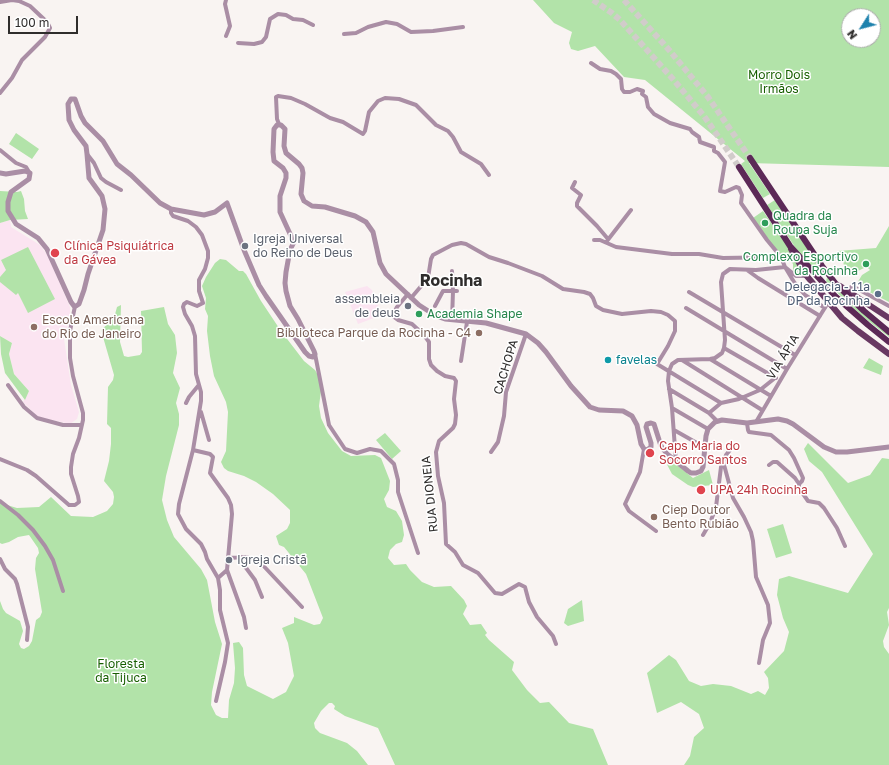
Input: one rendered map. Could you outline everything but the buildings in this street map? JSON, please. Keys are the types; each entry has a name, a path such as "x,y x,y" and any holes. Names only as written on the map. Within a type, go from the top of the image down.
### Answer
{"highway":[{"path":"750,158 814,256 836,284 864,311 889,332"},
{"path":"739,167 790,246 835,296 889,342"}],"main road":[{"path":"790,246 806,275 827,305 850,325 889,354"},
{"path":"836,284 889,318"}],"street":[{"path":"0,2 12,0 19,1 30,6 50,28 45,37 22,60 12,78 0,94"},
{"path":"226,0 225,4 230,26 226,36"},
{"path":"238,43 254,44 262,42 266,37 270,19 278,14 284,14 293,19 303,20 314,25"},
{"path":"344,34 353,33 370,26 386,22 397,24 411,32 463,27"},
{"path":"591,63 616,74 621,79 622,89 624,92 630,92 637,89 643,91 648,107 654,114 667,121 690,129 692,132 700,136 699,141 714,147 714,151 718,153 725,162 720,191 725,192 739,188 742,195 741,203 780,257 794,282 805,295 827,305"},
{"path":"489,175 481,164 461,152 448,131 436,125 416,105 407,101 382,98 369,112 365,131 362,134 343,122 330,118 305,104 282,96 276,97 277,118 279,124 285,129 284,146 286,152 302,168 301,194 304,201 312,206 325,207 355,216 366,222 373,232 383,270 389,278 409,296 428,312 436,316 452,320 501,326 526,334 534,339 546,352 590,407 599,410 623,411 632,416 637,425 641,444 644,449 640,472 624,504 629,511 656,531"},
{"path":"121,190 101,178 88,154 84,142 74,130 69,120 68,104 71,99 75,99 77,101 81,116 85,123 103,141 117,164 131,175 156,200 171,209 204,215 215,212 227,203 251,267 266,296 305,352 311,358 313,358 315,354"},
{"path":"279,124 275,126 273,135 273,157 275,163 283,168 286,173 286,178 280,196 280,212 293,244 290,250 286,272 286,291 290,306 315,354 328,425 345,449 357,453 370,449 381,451 394,464 398,480 398,492 418,553"},
{"path":"0,150 16,163 26,167 31,174 29,179 11,192 8,202 8,211 16,224 38,238 48,249 71,302 75,306"},
{"path":"75,306 80,304 88,274 103,230 105,218 104,200 89,178 88,154"},
{"path":"0,173 6,174 29,172"},
{"path":"575,182 572,188 581,195 577,206 597,226 611,246 672,254 699,254 723,258 780,257"},
{"path":"171,209 173,216 188,221 196,227 202,235 208,251 205,269 199,280 199,291 203,303 197,306 187,302 183,307 192,326 196,374 201,397 193,450 178,504 178,514 186,529 200,544 218,578 220,590 220,610 228,643 216,701"},
{"path":"607,241 630,210"},
{"path":"594,240 607,241"},
{"path":"409,296 428,278 433,255 452,245 461,243 466,244 489,257 539,274 561,288 588,293 592,296 597,307 603,310 622,314 651,311 661,312 668,315 675,320 675,331 657,364 721,403"},
{"path":"676,462 672,408 668,381 669,371 672,364 678,360 710,359 718,356 724,348 725,332 721,278 724,272 730,269 785,268 796,276 806,275"},
{"path":"746,269 820,316"},
{"path":"452,271 455,291 452,320"},
{"path":"850,288 856,288 889,306"},
{"path":"435,306 443,291 455,291"},
{"path":"689,292 795,356"},
{"name":"RUA DIONEIA","path":"409,296 397,307 394,312 394,317 398,320 412,324 424,335 429,342 431,365 437,371 445,376 454,378 456,381 454,399 456,415 455,424 453,428 439,441 436,452 438,476 442,490 445,514 445,542 447,546 455,552 463,565 478,573 495,593 502,594 519,584 525,587 529,602 537,617 553,636 556,644"},
{"name":"VIA ÁPIA","path":"756,422 779,381 827,305"},
{"path":"0,459 27,470 36,476 69,505 77,504 78,496 71,474 71,467 73,454 82,425 83,413 73,376 70,358 70,331 75,306"},
{"path":"686,308 787,369"},
{"path":"461,361 467,322"},
{"name":"CACHOPA","path":"491,452 498,442 504,416 506,392 526,334"},
{"path":"724,348 779,381"},
{"path":"710,359 771,396"},
{"path":"682,360 762,410"},
{"path":"709,412 721,403 742,398 760,390 775,378"},
{"path":"8,385 24,407 37,418 62,425 82,425"},
{"path":"186,404 189,397 198,386"},
{"path":"669,389 709,412 717,421"},
{"path":"672,408 708,429"},
{"path":"200,410 209,440"},
{"path":"644,449 649,449 651,445 646,427 647,424 651,423 654,424 661,446 676,462 691,473 699,472 703,467 704,447 708,429 717,421 727,420 747,423 770,420 787,421 824,447 836,452 889,447"},
{"path":"747,423 748,430 750,432 771,435 789,450 802,478 802,481 799,484"},
{"path":"674,430 704,447"},
{"path":"193,450 212,456 213,458 210,473 228,498 231,505 232,514 227,570 244,617 246,628"},
{"path":"703,535 710,523 716,507 720,467 730,450"},
{"path":"723,461 733,498 751,532 756,577 767,600 770,612 770,623 763,640 760,663"},
{"path":"769,465 773,462 777,462 790,473 799,484 799,488 808,501 819,503 824,508 837,528 845,546"},
{"path":"0,501 18,515 33,530 45,546 53,560 63,591"},
{"path":"238,557 255,580 262,597"},
{"path":"229,558 245,557 258,560 302,607"},
{"path":"0,559 5,569 15,579 17,584 28,627 27,640"},
{"path":"218,578 227,570"}],"shaded area":[{"name":"Escola Americana do Rio de Janeiro","path":"10,220 11,227 40,245 48,256 70,307 70,317 64,339 71,385 79,412 77,419 70,424 38,417 23,402 29,391 14,374 9,354 12,343 0,336 0,223"},
{"path":"367,286 372,290 382,315 358,324 345,292"}],"green space":[{"name":"Morro Dois Irmãos","path":"533,0 889,0 889,167 749,163 770,194 763,198 741,164 745,161 645,80 624,77 595,46 578,51 571,49 569,43 572,32 554,23"},
{"path":"16,133 39,149 32,159 9,144"},
{"path":"0,191 21,191 28,219 10,220 0,223"},
{"path":"775,200 823,272 820,275 799,253 767,205"},
{"path":"763,211 788,247 801,271 800,275 796,275 793,272 793,264 789,259 778,253 753,218"},
{"name":"Complexo Esportivo da Rocinha","path":"889,226 889,302 856,285 862,275 870,270 866,267 856,272 850,271 844,266 842,255 838,251 876,248"},
{"path":"28,247 55,299 28,313 18,293 16,295 0,282 0,277 6,270 1,260"},
{"name":"Floresta da Tijuca","path":"220,259 226,260 239,271 243,271 246,274 261,301 281,331 304,361 315,370 319,377 321,391 319,406 321,418 328,433 342,451 351,456 375,455 381,458 390,481 389,490 384,499 387,507 396,511 402,521 404,535 402,542 396,544 390,550 388,558 394,565 406,564 422,582 434,587 451,586 464,600 467,606 463,614 470,625 481,624 487,633 485,635 489,640 514,662 512,670 527,690 540,703 549,702 569,723 593,729 608,765 395,765 378,728 345,716 334,709 335,706 332,703 329,703 321,711 314,723 315,728 320,733 347,743 357,751 368,765 0,765 0,601 6,613 20,621 23,631 19,644 21,648 24,649 29,646 32,641 36,620 40,617 42,612 35,569 36,558 39,553 38,548 29,535 18,537 2,544 0,543 0,503 17,508 39,507 51,497 71,516 93,517 107,511 113,504 113,492 104,481 111,444 111,428 107,424 108,387 113,380 114,375 101,330 114,318 117,307 121,305 120,342 124,356 128,357 140,355 142,352 141,311 164,307 168,324 175,335 177,353 173,373 180,388 176,403 179,414 179,425 166,476 162,500 167,520 174,537 201,569 207,580 215,622 222,644 212,692 211,705 216,715 222,718 228,718 229,700 234,683 235,668 233,643 239,642 243,648 244,675 247,686 273,699 286,692 294,676 288,643 282,628 294,623 294,617 314,625 320,624 323,618 306,574 284,547 279,545 276,536 287,529 290,523 290,510 273,494 256,482 228,471 224,468 221,462 226,451 228,412 226,402 214,376 207,331 208,316 205,309 206,298 202,286 215,263"},
{"path":"827,277 852,304 889,335 889,337 862,316 826,282"},
{"path":"0,336 12,343 9,354 14,374 29,391 25,400 5,373 1,354"},
{"path":"869,358 883,366 881,375 863,368"},
{"path":"385,433 401,451 392,459 376,440"},
{"path":"808,443 848,483 870,475 882,458 889,459 889,608 887,612 889,625 883,641 884,647 889,654 889,765 684,765 690,756 694,737 704,728 699,714 681,702 657,713 647,673 669,655 676,660 689,681 701,686 713,684 731,686 751,694 758,691 765,695 769,688 768,678 764,672 784,651 789,632 783,618 777,595 779,579 789,576 848,593 873,554 822,472 809,461 804,449"},
{"path":"663,457 677,465 693,478 709,470 713,485 693,487 688,485 672,474"},
{"path":"783,524 792,553 776,558 767,529"},
{"path":"582,600 584,621 568,626 564,623 568,609"}],"waterway":[{"path":"823,259 837,255"}],"tunnel":[{"path":"593,0 620,20 672,78 704,116 739,167"},
{"path":"624,0 670,51 708,97 750,158"}],"place":[{"name":"Quadra da Roupa Suja","path":"765,223"},
{"name":"Igreja Universal do Reino de Deus","path":"245,246"},
{"name":"Clínica Psiquiátrica da Gávea","path":"55,253"},
{"name":"Complexo Esportivo da Rocinha","path":"866,264"},
{"name":"Delegacia - 11ª DP da Rocinha","path":"878,294"},
{"name":"assembleia de deus","path":"408,306"},
{"name":"Academia Shape","path":"419,314"},
{"name":"Escola Americana do Rio de Janeiro","path":"34,327"},
{"name":"Biblioteca Parque da Rocinha - C4","path":"479,333"},
{"name":"favelas","path":"608,360"},
{"name":"Caps Maria do Socorro Santos","path":"650,453"},
{"name":"UPA 24h Rocinha","path":"701,490"},
{"name":"Ciep Doutor Bento Rubião","path":"654,517"},
{"name":"Igreja Cristã","path":"229,560"}],"district":[{"name":"Rocinha","path":"451,281"}]}
